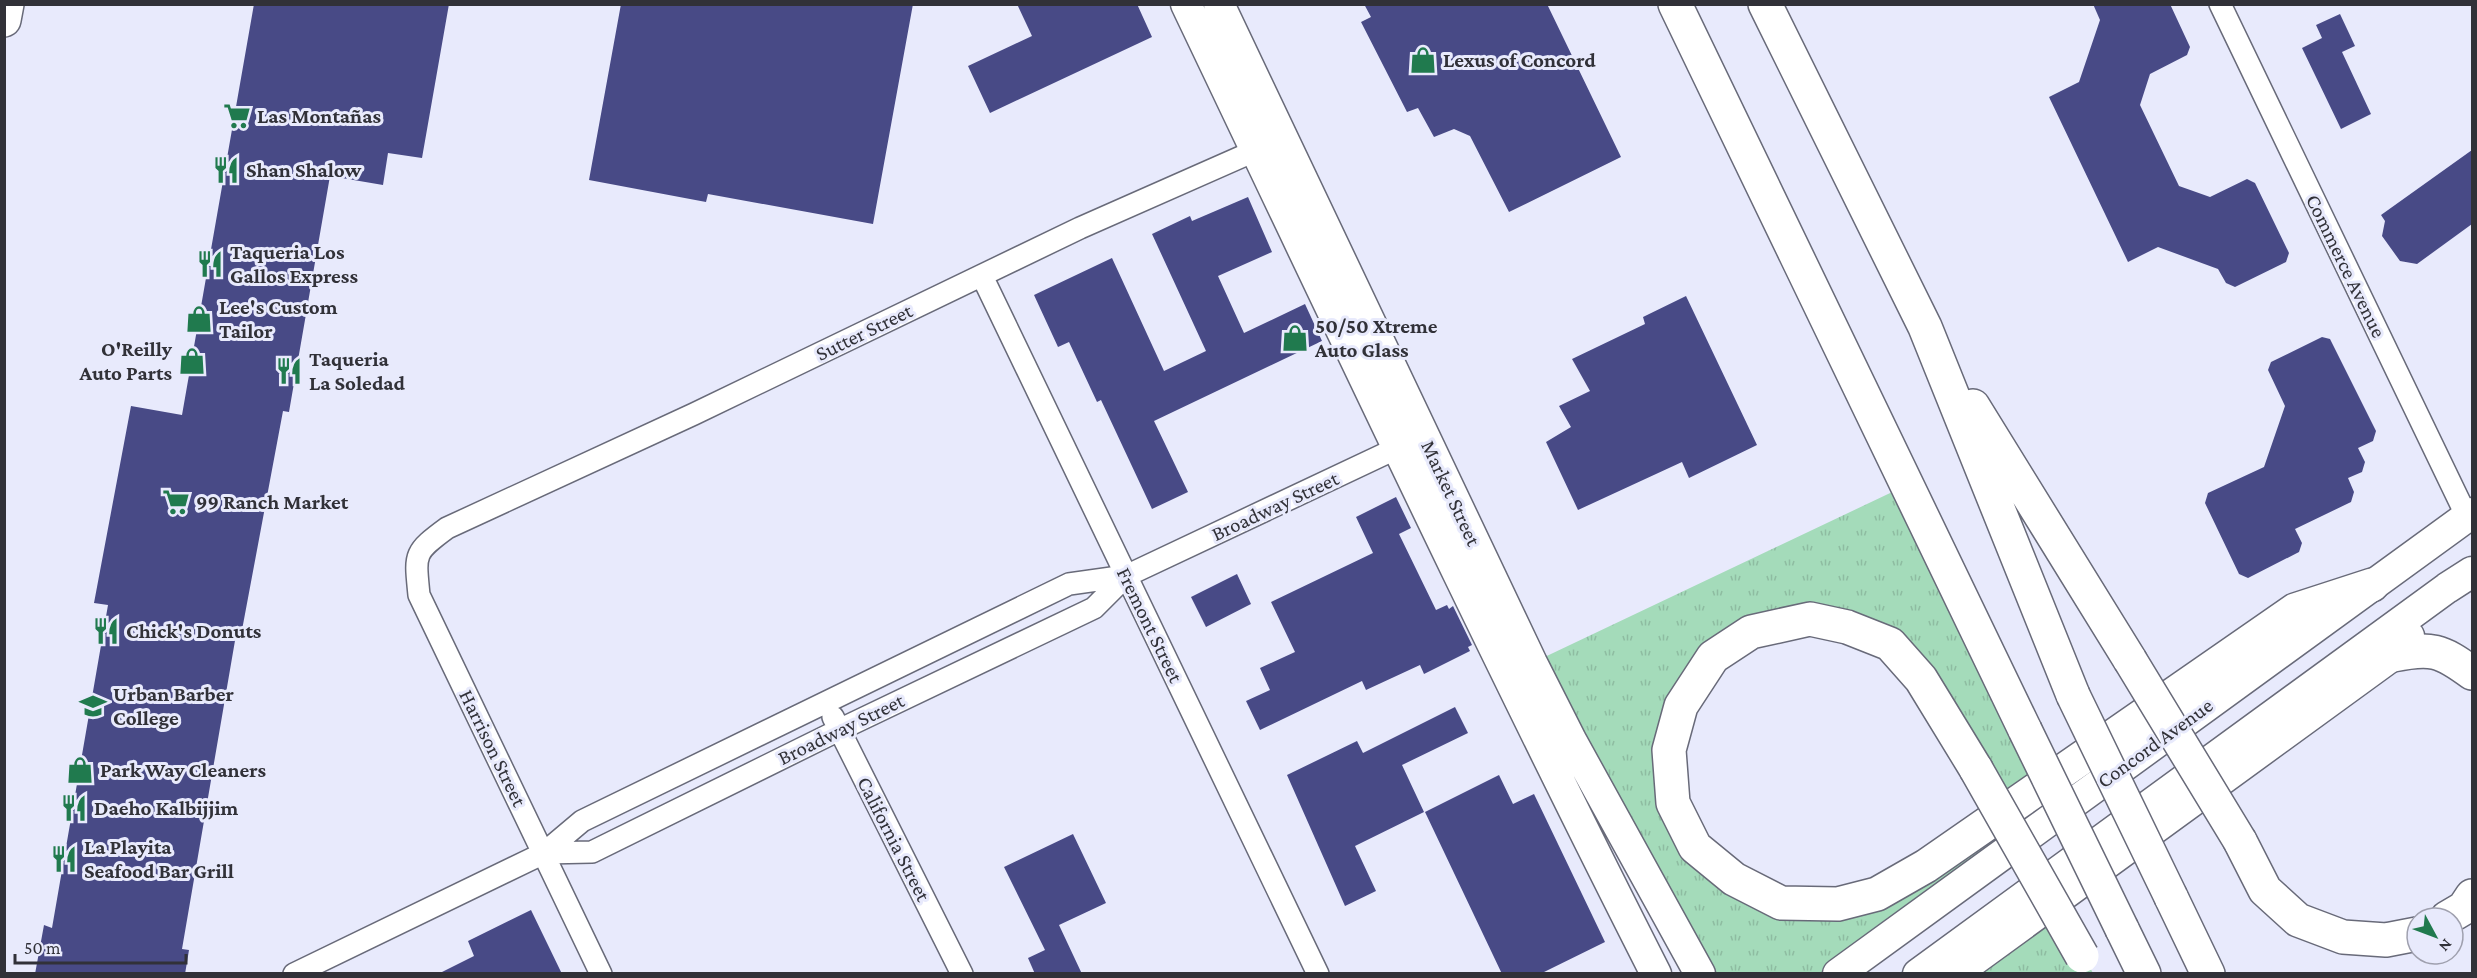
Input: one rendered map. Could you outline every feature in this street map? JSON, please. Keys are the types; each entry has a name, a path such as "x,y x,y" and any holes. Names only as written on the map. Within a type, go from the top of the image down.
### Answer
{"main road":[{"path":"4,20 7,4"},
{"name":"Market Street","path":"1186,4 1397,448 1539,741 1656,974"},
{"name":"Market Street","path":"1219,4 1560,718 1700,974"},
{"path":"1676,4 2144,974"},
{"path":"1765,4 1925,327 2073,694 2208,974"},
{"path":"1925,327 2240,841 2265,890 2298,920 2343,937 2386,940 2405,936"},
{"name":"Concord Avenue","path":"1838,974 2372,585 2471,520"},
{"path":"1918,974 2472,572"},
{"path":"2087,965 1976,769 1922,679 1890,644 1847,627 1810,619 1751,632 1713,657 1681,706 1669,750 1673,802 1695,847 1734,879 1781,903 1838,904 1877,894 1926,866 2295,610 2372,585"},
{"path":"1951,974 1974,960 2393,655 2447,588"},
{"path":"2393,655 2420,649 2448,655 2472,672"}],"street":[{"name":"Commerce Avenue","path":"2220,4 2471,520"},
{"name":"Sutter Street","path":"447,528 683,419 1080,228 1283,139"},
{"name":"Fremont Street","path":"982,276 1318,974"},
{"name":"Broadway Street","path":"294,974 544,853 576,824 1069,584 1126,576 1424,435"},
{"name":"Harrison Street","path":"447,528 423,546 416,564 419,595 601,974"},
{"name":"Broadway Street","path":"544,853 592,852 1094,608 1126,576"},
{"name":"California Street","path":"826,703 962,974"}],"green space":[{"path":"1907,485 2049,778 2001,814 2018,844 1838,973 1700,973 1532,663","holes":["1847,627 1921,679 2001,814 1838,904 1734,879 1695,847 1669,750 1713,657"]},
{"path":"2053,907 2093,973 1951,974"}],"building":[{"path":"254,4 449,4 422,158 388,153 383,185 330,176 289,412 283,411 242,630 237,629 182,949 189,950 185,974 35,974 44,925 52,928 108,605 94,603 131,406 182,415"},
{"path":"621,4 913,4 873,224 708,194 706,202 589,180"},
{"path":"1017,4 1137,4 1152,37 990,113 968,66 1032,36"},
{"path":"1364,4 1547,4 1621,157 1509,212 1470,136 1454,129 1434,137 1418,108 1407,112 1361,22 1371,17"},
{"path":"2093,4 2170,4 2190,47 2187,55 2150,74 2140,105 2179,186 2210,197 2247,179 2255,183 2289,253 2286,262 2235,287 2226,283 2218,269 2158,247 2128,262 2049,97 2079,82 2100,20"},
{"path":"2340,14 2355,46 2342,52 2371,114 2341,129 2302,48 2322,38 2316,25"},
{"path":"2472,150 2472,224 2417,264 2400,261 2382,236 2385,221 2381,215"},
{"path":"1248,197 1272,252 1218,276 1244,333 1305,304 1322,341 1154,421 1188,492 1152,509 1101,400 1097,402 1069,342 1058,347 1034,295 1112,258 1164,371 1206,351 1152,234 1190,216 1192,221"},
{"path":"1686,296 1757,445 1689,478 1682,462 1578,510 1546,442 1571,427 1559,406 1590,391 1572,359 1645,324 1643,317"},
{"path":"2322,337 2330,339 2376,431 2373,441 2358,448 2365,462 2362,472 2348,478 2354,492 2351,502 2295,529 2302,543 2299,552 2248,578 2239,574 2205,503 2208,493 2264,467 2285,406 2268,370 2271,362"},
{"path":"1396,497 1411,528 1399,534 1436,610 1447,605 1449,609 1453,606 1472,645 1468,647 1470,651 1424,674 1420,665 1366,690 1362,681 1260,730 1246,701 1270,690 1260,668 1295,652 1271,602 1373,553 1356,517"},
{"path":"1237,574 1251,604 1206,627 1191,597"},
{"path":"1455,707 1468,733 1402,765 1424,812 1355,846 1376,891 1345,906 1287,775 1357,741 1363,753"},
{"path":"1499,775 1513,804 1534,794 1605,942 1540,974 1502,974 1425,812"},
{"path":"1073,834 1106,903 1059,925 1082,974 1035,974 1028,958 1045,950 1004,867"},
{"path":"531,910 562,974 438,974 474,956 468,941"}],"place":[{"name":"Lexus of Concord","path":"1423,60"},
{"name":"Las Montañas","path":"237,116"},
{"name":"Shan Shalow","path":"226,170"},
{"name":"Taqueria Los Gallos Express","path":"210,264"},
{"name":"Lee's Custom Tailor","path":"199,319"},
{"name":"50/50 Xtreme Auto Glass","path":"1295,338"},
{"name":"O'Reilly Auto Parts","path":"192,361"},
{"name":"Taqueria La Soledad","path":"289,371"},
{"name":"99 Ranch Market","path":"176,502"},
{"name":"Chick's Donuts","path":"106,631"},
{"name":"Urban Barber College","path":"93,706"},
{"name":"Park Way Cleaners","path":"80,770"},
{"name":"Daeho Kalbijjim","path":"74,808"},
{"name":"La Playita Seafood Bar Grill","path":"64,859"}]}
